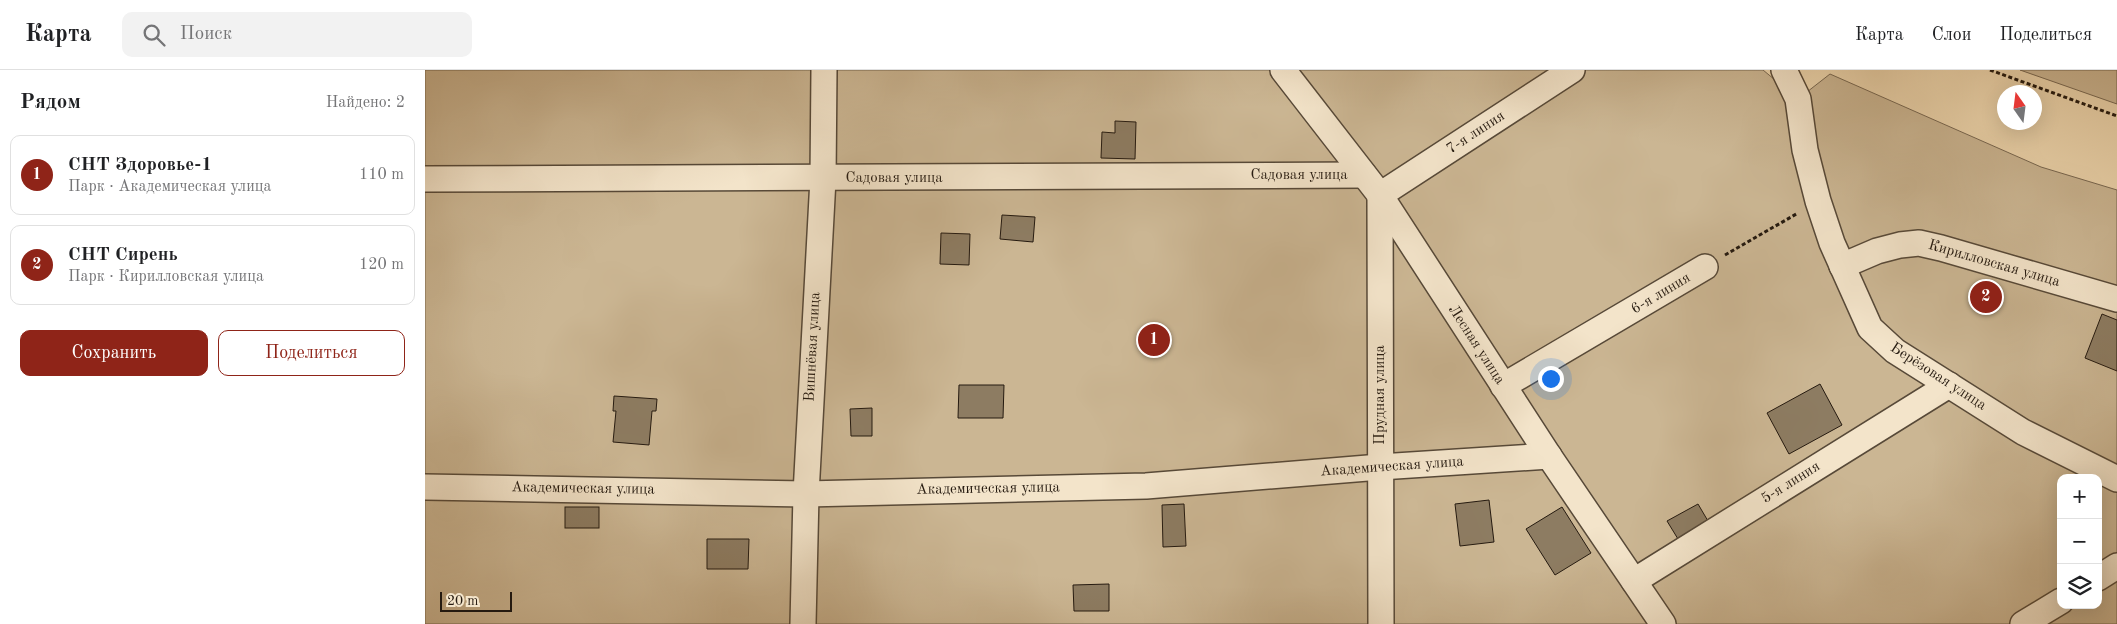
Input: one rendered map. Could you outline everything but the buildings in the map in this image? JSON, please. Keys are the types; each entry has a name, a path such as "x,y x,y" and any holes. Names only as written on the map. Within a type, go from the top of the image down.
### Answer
{"street":[{"name":"Вишнёвая улица","path":"803,624 806,494 823,179 824,70"},
{"name":"Лесная улица","path":"1283,70 1380,195 1549,456 1663,624"},
{"name":"7-я линия","path":"1380,195 1572,70"},
{"name":"Берёзовая улица","path":"1784,70 1798,99 1805,150 1818,201 1842,266 1870,328 1895,351 2023,432 2117,479"},
{"name":"Садовая улица","path":"425,179 823,179 1364,175"},
{"name":"Прудная улица","path":"1380,195 1381,624"},
{"name":"Кирилловская улица","path":"1842,266 1877,251 1919,243 2117,299"},
{"name":"6-я линия","path":"1503,386 1705,267"},
{"name":"5-я линия","path":"1634,581 1949,385"},
{"name":"Академическая улица","path":"425,487 806,494 1146,486 1380,467 1549,456"},
{"path":"2102,575 2117,566"},
{"path":"2023,624 2057,603"}],"path":[{"path":"1990,70 2117,116"},
{"name":"6-я линия","path":"1705,267 1818,201"}],"shaded area":[{"path":"425,70 1763,70 1798,99 1830,74 2041,167 2117,190 2117,624 425,624"},
{"path":"2020,70 2117,70 2117,104"}],"place":[{"name":"СНТ Сирень","path":"1986,297"},
{"name":"СНТ Здоровье-1","path":"1154,340"}]}
